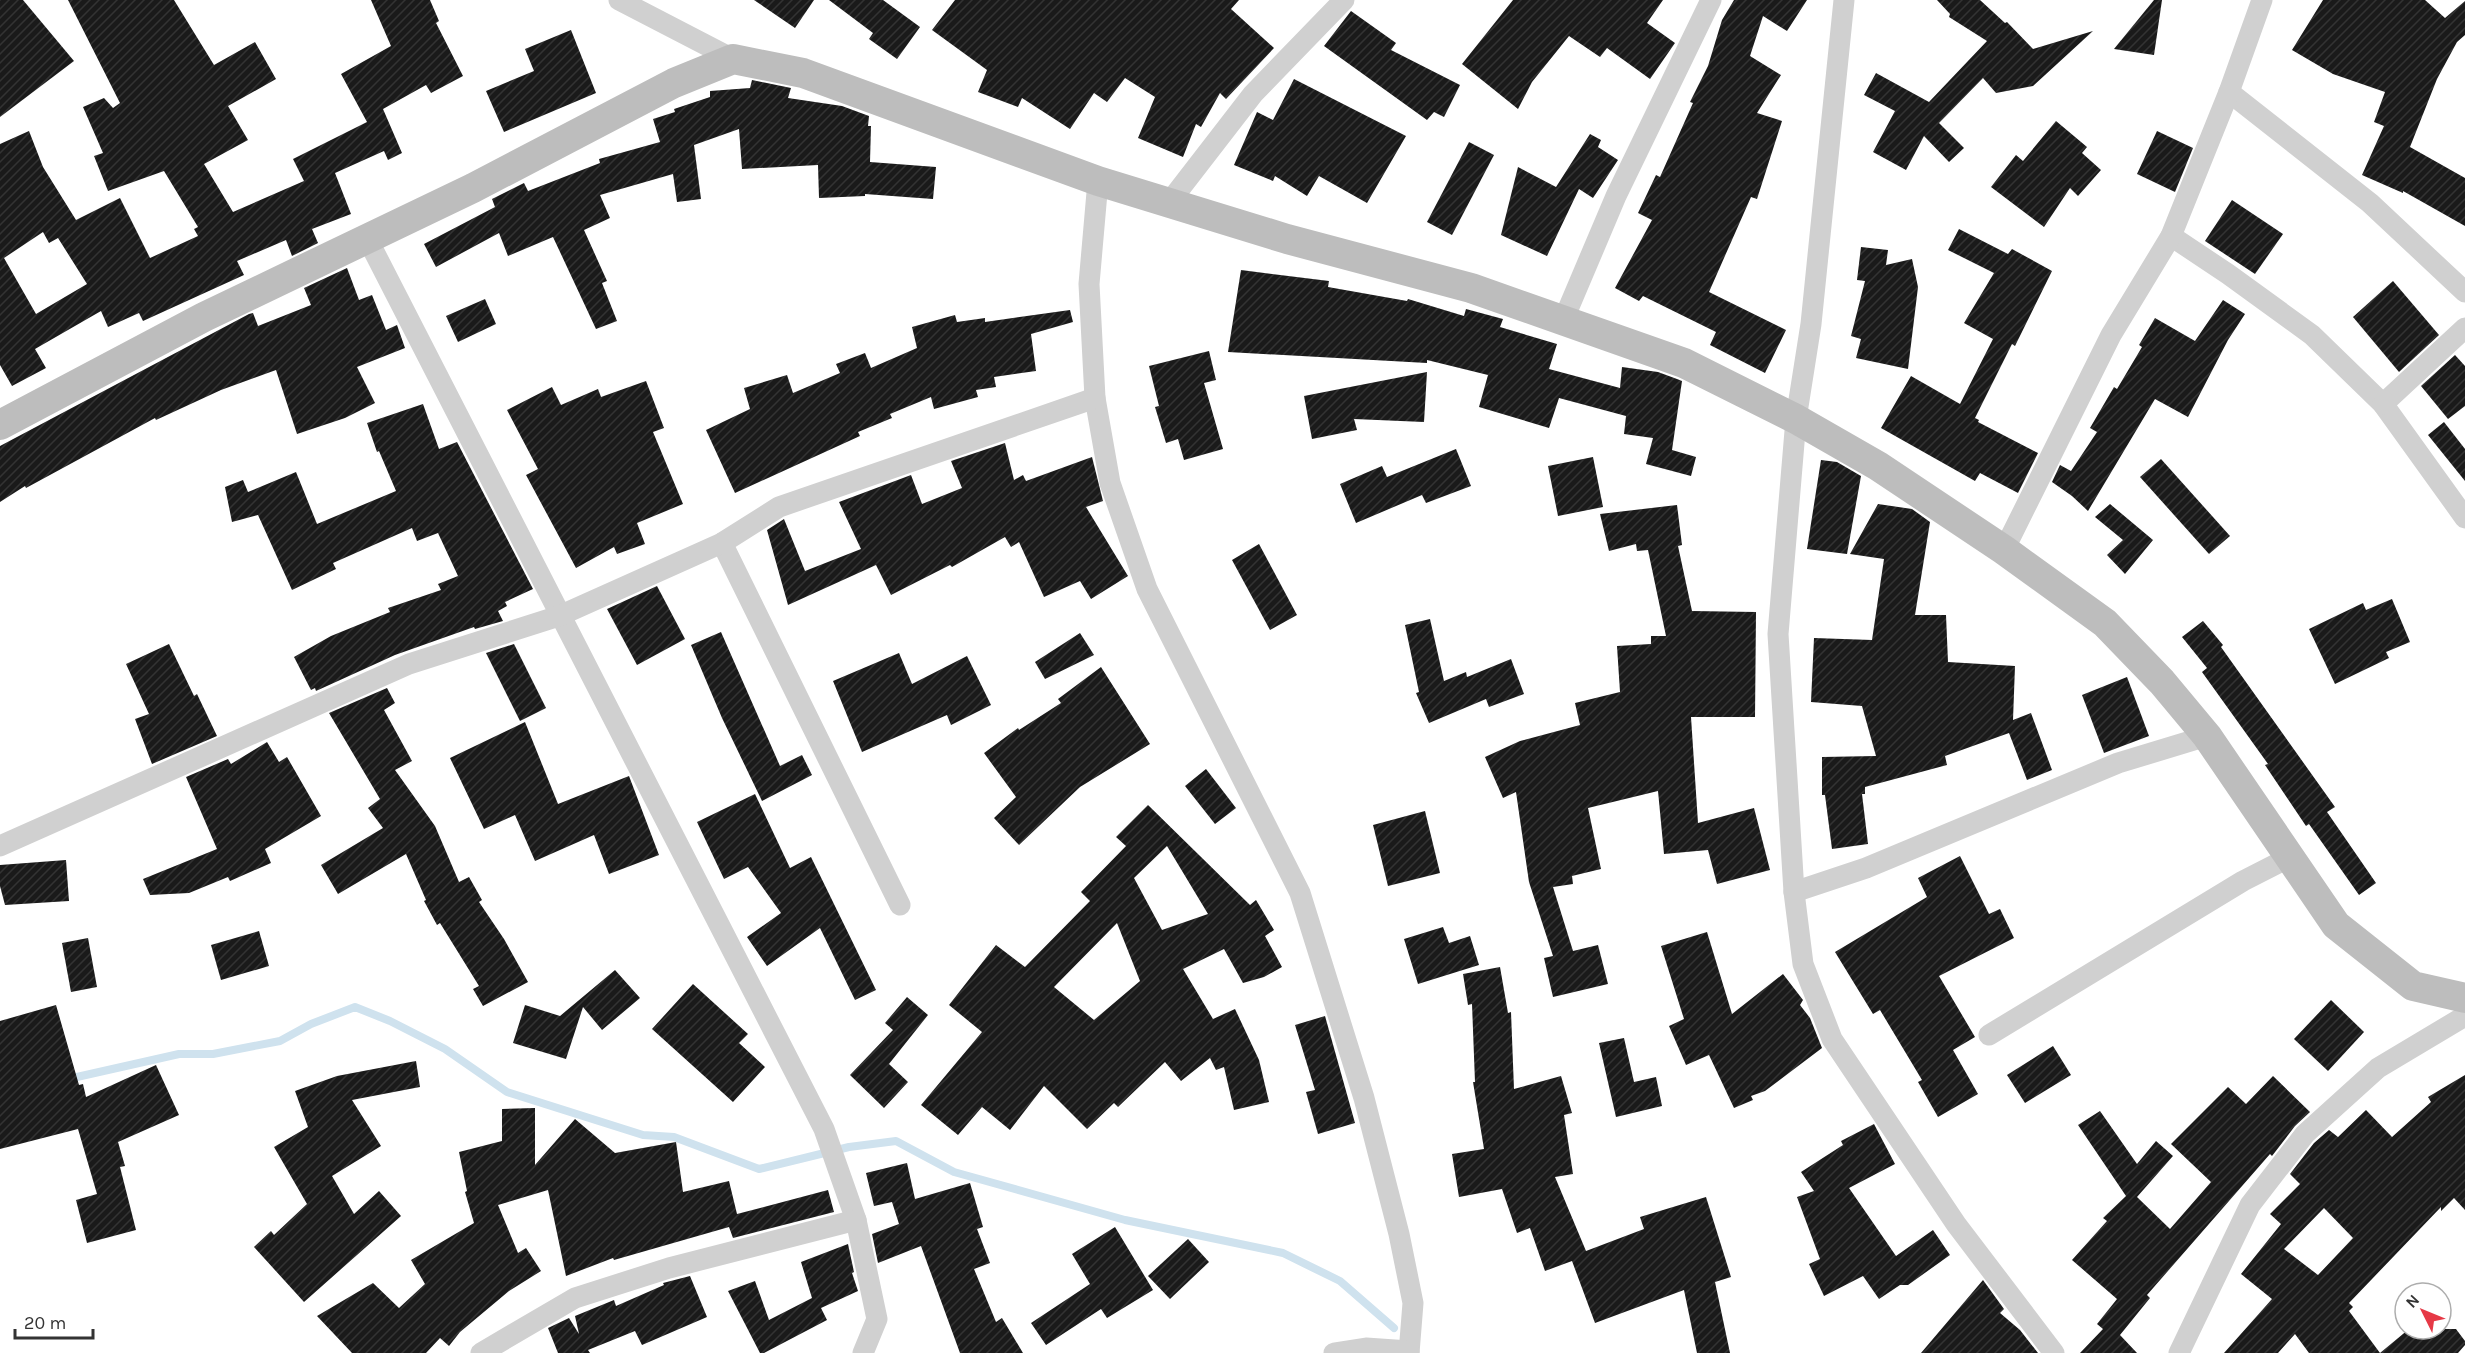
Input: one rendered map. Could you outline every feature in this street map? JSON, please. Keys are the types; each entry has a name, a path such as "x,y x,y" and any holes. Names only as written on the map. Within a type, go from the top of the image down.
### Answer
{"street":[{"path":"619,0 733,59 803,73 1098,181 1168,204 1287,239 1471,288 1684,363 1796,419 1878,466 2004,550 2105,623 2162,682 2207,736 2288,858 2336,925 2413,986 2465,998"},
{"path":"1168,204 1253,94 1344,0"},
{"path":"1563,321 1616,196 1711,0"},
{"path":"1844,0 1811,324 1796,419 1778,634 1794,892 1803,964 1832,1039 1956,1224 2054,1353"},
{"path":"2004,550 2111,335 2171,236 2229,92 2262,0"},
{"path":"0,425 204,317 473,188 674,83 733,59"},
{"path":"2229,92 2370,203 2465,292"},
{"path":"1098,181 1089,284 1095,398 1110,483 1147,589 1300,893 1364,1098 1399,1234 1413,1303 1409,1352 1366,1348 1334,1353"},
{"path":"2171,236 2312,335 2383,404 2465,518"},
{"path":"367,238 824,1129 856,1220 877,1319 863,1353"},
{"path":"2383,404 2465,328"},
{"path":"0,846 409,664 559,616 722,543 779,507 1095,398"},
{"path":"722,543 900,906"},
{"path":"1794,892 1866,868 2118,763 2207,736"},
{"path":"1989,1035 2243,881 2288,858"},
{"path":"2179,1353 2250,1205 2305,1134 2378,1068 2465,1016"},
{"path":"481,1353 574,1298 669,1268 856,1220"}],"building":[{"path":"0,0 23,0 74,61 0,117"},
{"path":"68,0 174,0 214,65 255,42 276,79 228,106 248,140 204,164 233,212 304,181 293,159 367,122 341,74 391,46 371,0 430,0 439,21 436,23 463,76 431,93 426,85 383,109 402,153 388,160 384,151 335,173 351,214 312,229 318,243 292,256 286,240 237,261 244,275 143,321 139,313 108,327 101,311 35,349 46,368 12,386 0,365 0,144 29,131 43,167 76,220 120,198 150,258 198,236 194,229 198,227 164,171 108,191 94,156 103,153 83,107 104,98 113,108 120,103","holes":["43,232 49,243 58,238 87,284 36,314 4,258"]},
{"path":"754,0 814,0 795,28"},
{"path":"829,0 883,0 920,27 897,59 869,39 873,33"},
{"path":"955,0 1239,0 1231,9 1274,48 1226,99 1220,93 1201,127 1196,124 1183,157 1138,138 1155,97 1125,78 1107,102 1094,93 1070,129 1022,98 1018,107 978,92 987,70 932,30"},
{"path":"1513,0 1663,0 1647,23 1675,43 1650,79 1607,48 1600,57 1569,36 1532,82 1518,109 1462,64"},
{"path":"1734,0 1807,0 1787,31 1763,16 1750,56 1781,75 1757,113 1782,121 1757,199 1751,197 1709,292 1786,330 1765,373 1710,345 1716,332 1643,296 1639,301 1615,288 1652,220 1638,213 1656,175 1660,177 1693,103 1690,102 1708,66 1722,20"},
{"path":"1937,0 1980,0 2005,23 2007,22 2033,49 2093,31 2033,86 1996,93 1983,78 1939,123 1964,148 1949,162 1924,136 1906,170 1873,152 1895,111 1864,95 1876,73 1929,102 1987,41 1949,17 1950,14"},
{"path":"2154,0 2162,0 2154,55 2114,49"},
{"path":"2323,0 2425,0 2445,18 2465,1 2465,35 2457,42 2437,79 2410,147 2465,178 2465,226 2403,191 2403,193 2362,175 2384,126 2374,122 2385,92 2333,74 2292,50"},
{"path":"1351,11 1396,43 1391,50 1460,85 1444,117 1434,112 1427,120 1324,46"},
{"path":"571,30 596,93 504,132 486,91 534,71 525,49"},
{"path":"1294,79 1406,136 1367,203 1319,176 1307,196 1275,176 1273,181 1234,165 1257,112 1273,120"},
{"path":"752,80 791,88 788,98 842,106 869,116 870,162 936,167 933,199 865,194 865,196 819,198 818,165 742,169 739,129 694,145 701,199 677,202 673,174 600,195 610,218 584,230 607,281 602,283 617,321 596,329 553,237 508,256 499,233 436,267 424,244 495,207 492,199 524,183 528,191 600,163 599,159 660,142 653,119 710,97 710,91 750,88"},
{"path":"2056,121 2087,147 2082,153 2101,170 2078,196 2070,188 2044,227 1991,187 2016,155 2023,161"},
{"path":"2157,131 2193,148 2175,192 2137,174"},
{"path":"1590,134 1601,140 1598,147 1618,160 1593,198 1579,189 1547,256 1501,235 1518,167 1556,187"},
{"path":"1469,142 1494,155 1452,235 1427,222"},
{"path":"2232,200 2283,234 2255,274 2205,241"},
{"path":"1959,229 2008,254 2012,249 2052,271 2015,346 2012,344 1975,418 1979,420 1978,422 2038,453 2018,493 1980,473 1975,481 1881,428 1911,376 1960,404 1993,339 1964,323 1994,273 1948,250"},
{"path":"1861,247 1888,250 1886,265 1912,259 1918,287 1908,369 1856,358 1861,339 1851,336 1865,281 1857,280"},
{"path":"347,268 359,300 372,295 386,330 397,325 405,348 357,367 375,403 345,418 297,434 276,370 221,390 156,420 155,418 26,488 25,486 0,502 0,446 249,314 253,313 258,326 311,305 304,288"},
{"path":"1241,270 1329,281 1328,287 1407,301 1408,299 1464,316 1466,309 1503,319 1500,327 1557,344 1549,369 1620,388 1622,367 1658,372 1682,381 1672,450 1696,457 1691,476 1646,464 1653,438 1624,434 1626,416 1559,398 1549,428 1479,407 1488,375 1427,360 1427,363 1228,352"},
{"path":"2393,281 2439,335 2399,372 2353,317"},
{"path":"485,299 496,324 458,342 446,316"},
{"path":"2223,300 2245,314 2228,340 2188,417 2155,399 2088,511 2052,482 2060,465 2071,471 2097,432 2090,428 2114,387 2117,389 2142,347 2139,345 2155,318 2195,341"},
{"path":"1070,310 1073,322 1031,334 1036,371 994,377 996,387 976,390 978,397 934,409 931,397 890,414 892,418 858,432 860,436 735,493 706,430 750,409 744,388 787,375 793,393 840,373 836,364 865,353 871,368 917,348 912,327 955,315 957,322 985,318 985,322"},
{"path":"1209,351 1216,380 1204,383 1223,449 1184,460 1178,439 1166,443 1155,407 1159,406 1149,366"},
{"path":"2455,355 2465,366 2465,406 2448,419 2421,386"},
{"path":"1427,372 1424,422 1354,419 1357,430 1312,439 1304,396"},
{"path":"646,381 664,428 653,432 683,504 637,523 645,544 617,554 614,547 576,568 526,475 538,469 507,410 552,387 561,405 598,389 601,397"},
{"path":"423,404 439,449 457,442 533,589 505,602 507,606 498,611 503,621 475,629 474,627 395,655 316,691 315,688 311,690 294,657 331,636 390,612 388,608 441,590 438,584 458,576 438,533 417,541 412,528 333,563 336,569 292,590 258,515 232,522 225,487 243,480 248,492 296,472 317,524 396,491 379,451 377,452 367,423"},
{"path":"2444,422 2465,449 2465,481 2428,435"},
{"path":"1005,443 1014,480 1023,475 1026,481 1092,457 1103,501 1086,507 1128,576 1091,599 1080,581 1044,597 1019,542 1011,547 1005,537 952,567 950,565 891,595 876,565 788,605 767,530 784,519 805,571 861,549 839,502 911,475 922,504 962,488 951,461"},
{"path":"1456,449 1471,486 1426,503 1422,495 1356,523 1340,484 1382,466 1387,477"},
{"path":"1593,457 1603,507 1558,516 1548,466"},
{"path":"2161,459 2230,536 2209,554 2140,477"},
{"path":"1821,460 1837,462 1861,476 1847,554 1807,549"},
{"path":"1878,504 1912,509 1930,522 1915,615 1946,615 1948,662 2015,666 2013,720 2031,713 2052,770 2027,780 2009,733 1945,756 1947,765 1865,787 1865,794 1862,794 1868,844 1832,849 1825,795 1822,795 1822,757 1876,756 1862,706 1811,702 1814,638 1872,640 1884,559 1850,554"},
{"path":"2110,504 2153,540 2125,574 2107,555 2123,540 2095,517"},
{"path":"1677,505 1682,545 1678,546 1692,611 1756,612 1755,717 1691,717 1698,823 1754,808 1770,870 1717,884 1708,850 1664,854 1658,791 1588,808 1601,869 1572,876 1573,884 1553,887 1573,951 1598,945 1608,984 1553,997 1544,958 1553,956 1529,882 1516,792 1503,798 1485,757 1520,741 1580,725 1575,703 1620,692 1617,646 1651,644 1651,636 1666,636 1648,550 1637,551 1636,544 1609,551 1600,514"},
{"path":"1259,544 1297,615 1270,630 1232,560"},
{"path":"657,586 685,639 637,665 607,609"},
{"path":"2392,599 2410,642 2386,652 2389,658 2335,684 2309,629 2363,603 2366,610"},
{"path":"1430,619 1444,681 1466,672 1467,677 1511,659 1524,694 1489,707 1486,699 1429,723 1416,693 1419,692 1405,625"},
{"path":"2203,621 2223,645 2221,647 2335,807 2327,812 2376,883 2359,895 2309,824 2306,826 2265,765 2268,764 2202,672 2207,668 2182,637"},
{"path":"721,632 780,766 802,755 812,775 762,801 722,718 691,645"},
{"path":"1080,633 1094,655 1045,679 1035,662"},
{"path":"169,644 194,696 197,694 217,736 152,764 135,719 149,714 126,664"},
{"path":"514,644 546,708 520,721 486,653"},
{"path":"899,653 912,684 967,656 991,705 951,725 947,715 862,752 833,681"},
{"path":"1101,667 1150,744 1080,787 1019,845 994,818 1016,797 984,753 1018,728 1019,730 1061,703 1058,699"},
{"path":"2127,677 2149,736 2104,753 2082,695"},
{"path":"387,688 395,703 384,710 412,761 395,770 435,826 459,882 469,877 482,900 479,902 504,939 528,982 483,1006 473,989 479,986 440,923 437,925 424,901 426,900 406,854 338,894 321,865 383,828 368,808 380,799 329,713"},
{"path":"525,722 558,804 629,776 659,855 609,874 594,835 535,861 515,815 484,829 450,758"},
{"path":"267,742 279,762 287,757 321,816 265,849 271,863 230,881 228,877 189,893 150,895 143,879 217,849 186,777 228,759 231,764"},
{"path":"1206,769 1236,808 1215,824 1185,786"},
{"path":"755,794 790,868 811,857 876,990 855,1000 820,928 767,966 747,937 781,913 748,867 724,879 697,822"},
{"path":"1148,805 1250,905 1256,900 1274,930 1265,936 1282,967 1264,977 1243,983 1224,949 1183,969 1213,1019 1235,1009 1259,1060 1269,1102 1234,1110 1224,1067 1216,1070 1210,1058 1181,1081 1165,1062 1118,1107 1114,1103 1087,1129 1044,1086 1010,1130 982,1107 958,1135 921,1105 982,1032 949,1005 996,945 1025,967 1090,901 1081,892 1126,846 1116,837","holes":["1167,846 1208,914 1162,930 1134,878","1117,923 1140,981 1094,1020 1054,987"]},
{"path":"1425,811 1440,873 1388,886 1373,825"},
{"path":"1960,856 1989,914 2000,909 2014,938 1939,976 1975,1037 1953,1050 1978,1094 1938,1117 1918,1082 1922,1080 1880,1010 1873,1014 1835,952 1927,897 1918,878"},
{"path":"66,860 69,901 5,905 0,886 0,865"},
{"path":"1443,927 1449,943 1470,936 1479,965 1418,984 1404,939"},
{"path":"259,931 269,966 221,980 211,945"},
{"path":"1707,932 1732,1014 1783,974 1803,1000 1800,1005 1810,1018 1822,1048 1765,1091 1751,1096 1753,1100 1734,1108 1709,1055 1686,1065 1669,1026 1684,1019 1661,946"},
{"path":"88,938 97,987 71,992 62,943"},
{"path":"1500,967 1508,1013 1511,1012 1514,1089 1561,1076 1572,1113 1564,1115 1573,1174 1555,1177 1586,1251 1644,1229 1640,1217 1706,1197 1731,1277 1715,1282 1730,1353 1697,1353 1684,1290 1595,1323 1572,1261 1545,1271 1530,1228 1517,1233 1502,1189 1459,1197 1452,1154 1484,1149 1473,1082 1475,1082 1472,1004 1468,1005 1463,974"},
{"path":"615,970 640,998 602,1030 583,1007 566,1059 513,1043 525,1005 560,1016"},
{"path":"693,984 748,1034 739,1043 765,1067 733,1102 652,1029"},
{"path":"907,997 928,1015 889,1064 908,1082 884,1108 850,1075 893,1030 885,1023"},
{"path":"2331,1000 2364,1032 2328,1071 2294,1039"},
{"path":"56,1005 79,1085 83,1084 86,1097 156,1065 179,1115 118,1142 125,1166 120,1167 136,1230 87,1243 76,1200 97,1194 78,1129 0,1149 0,1021"},
{"path":"1325,1016 1355,1123 1318,1134 1306,1092 1315,1090 1295,1025"},
{"path":"1624,1038 1634,1082 1656,1077 1662,1106 1616,1117 1599,1043"},
{"path":"2053,1046 2071,1075 2025,1103 2007,1075"},
{"path":"416,1061 420,1087 352,1100 381,1146 332,1176 354,1214 379,1191 401,1216 304,1302 254,1247 271,1231 274,1235 307,1204 274,1147 308,1127 295,1091 337,1076"},
{"path":"2465,1075 2465,1210 2454,1198 2441,1211 2441,1207 2349,1303 2353,1307 2349,1311 2380,1353 2309,1353 2295,1334 2278,1353 2224,1353 2272,1299 2241,1274 2281,1224 2270,1214 2300,1184 2290,1174 2314,1143 2329,1130 2338,1137 2366,1110 2392,1137 2431,1102 2428,1097","holes":["2324,1208 2353,1238 2318,1275 2284,1249"]},
{"path":"2273,1076 2310,1112 2295,1126 2272,1156 2270,1154 2147,1295 2150,1298 2120,1335 2137,1353 2080,1353 2103,1329 2097,1324 2117,1299 2072,1260 2107,1221 2103,1218 2126,1196 2078,1125 2100,1111 2137,1164 2156,1141 2173,1156 2137,1197 2170,1229 2211,1182 2171,1144 2228,1087 2246,1104"},
{"path":"535,1108 535,1165 575,1119 615,1153 676,1142 683,1192 729,1181 737,1214 828,1190 834,1212 733,1238 729,1227 614,1260 613,1258 566,1276 548,1190 498,1205 518,1253 526,1248 541,1271 509,1291 460,1332 449,1346 440,1338 426,1353 352,1353 317,1316 373,1283 399,1308 425,1284 411,1260 474,1223 465,1192 467,1191 459,1152 502,1141 502,1109"},
{"path":"1874,1124 1895,1164 1849,1188 1896,1256 1933,1230 1950,1255 1908,1285 1900,1285 1879,1299 1863,1276 1824,1296 1809,1264 1820,1259 1797,1197 1814,1191 1801,1172 1843,1145 1841,1141"},
{"path":"907,1163 915,1199 970,1183 983,1227 977,1229 990,1263 974,1269 996,1322 1002,1318 1023,1353 960,1353 921,1246 878,1263 872,1234 899,1224 892,1202 874,1206 866,1173"},
{"path":"1115,1227 1153,1290 1107,1318 1101,1309 1046,1345 1031,1323 1090,1284 1072,1254"},
{"path":"1188,1239 1209,1262 1170,1299 1148,1276"},
{"path":"848,1244 854,1272 852,1273 858,1291 821,1308 827,1320 760,1353 728,1291 755,1281 769,1320 812,1298 801,1262"},
{"path":"690,1276 707,1317 642,1345 635,1331 588,1350 590,1353 558,1353 548,1328 569,1318 579,1334 575,1316 614,1300 616,1306 664,1285 663,1283"},
{"path":"1983,1280 2004,1309 2000,1313 2020,1330 2038,1353 1921,1353"},
{"path":"2453,1329 2456,1329 2465,1341 2465,1345 2458,1353 2380,1353 2394,1341 2453,1341"}],"waterway":[{"path":"68,1079 179,1054 213,1054 280,1041 311,1024 355,1007 390,1021 445,1049 507,1092 643,1135 674,1137 759,1169 849,1147 896,1141 954,1172 1125,1220 1283,1253 1340,1281 1394,1328"}]}
